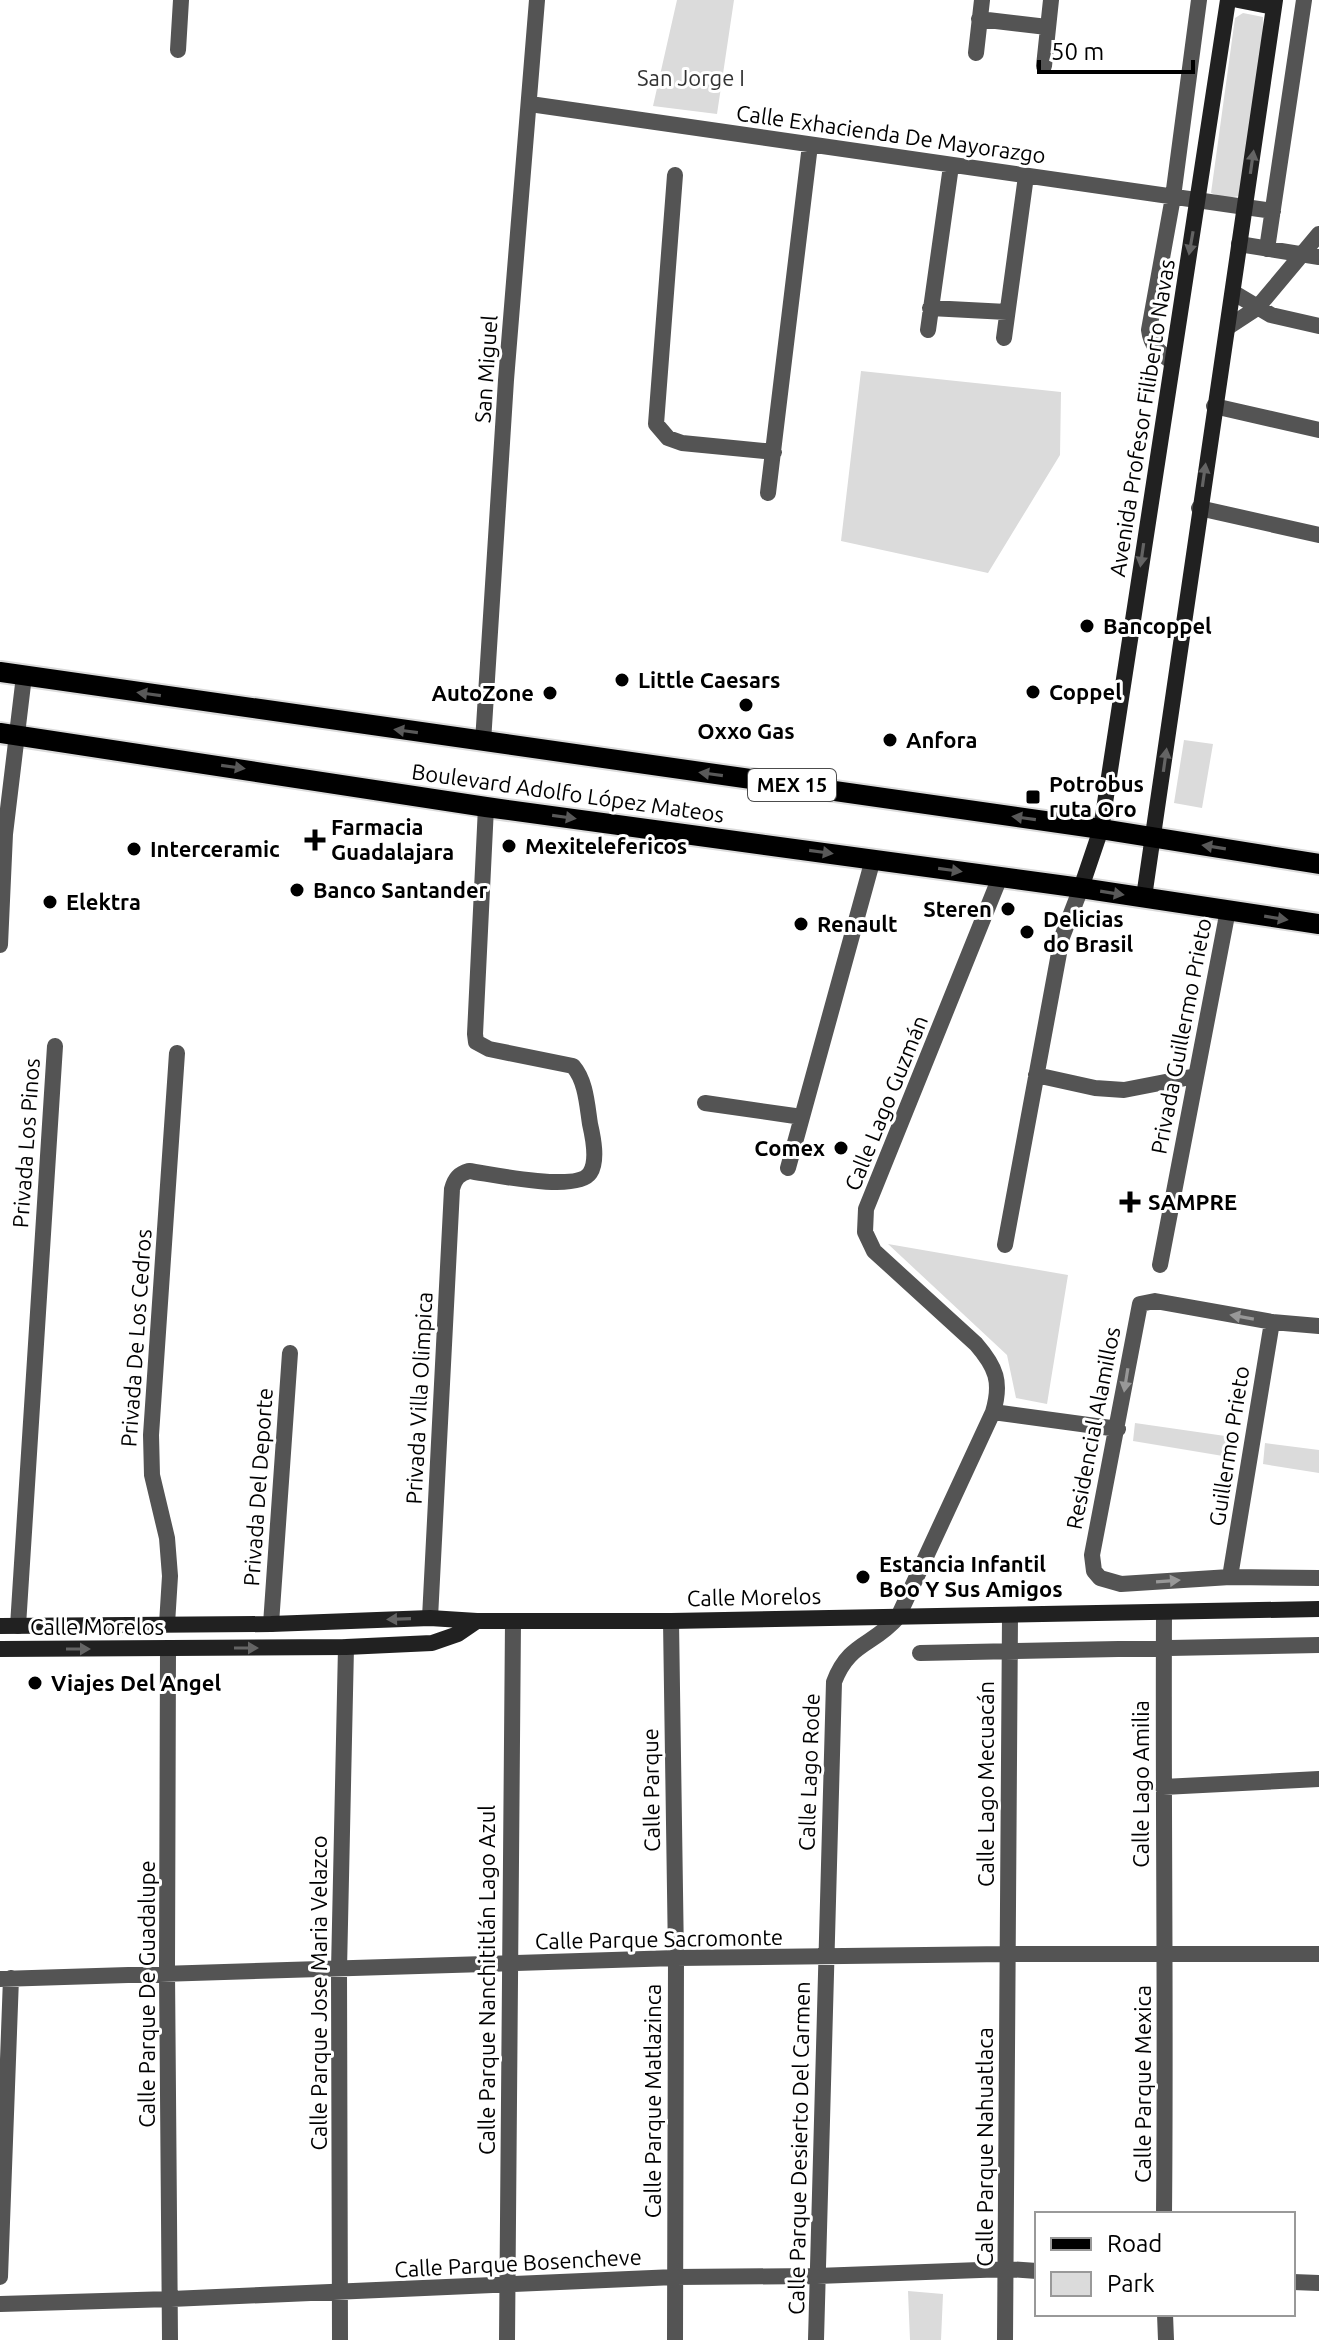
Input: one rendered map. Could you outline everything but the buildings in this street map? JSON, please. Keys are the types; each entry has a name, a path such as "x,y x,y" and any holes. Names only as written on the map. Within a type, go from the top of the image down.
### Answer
{"main road":[{"name":"Avenida Profesor Filiberto Navas","path":"1081,888 1101,829 1228,0"},
{"path":"1144,897 1274,3 1238,0"},
{"name":"Boulevard Adolfo López Mateos","path":"0,672 1101,829 1319,864"},
{"name":"Boulevard Adolfo López Mateos","path":"8,734 486,807 1081,888 1319,924"},
{"name":"Calle Morelos","path":"0,1626 271,1624 430,1618 477,1621 671,1621 1319,1609"},
{"name":"Calle Morelos","path":"0,1649 346,1647 432,1643 458,1634 477,1621"}],"street":[{"path":"178,50 181,0"},
{"name":"San Miguel","path":"483,742 506,380 537,0"},
{"path":"976,53 982,0"},
{"path":"1044,66 1051,0"},
{"path":"1171,361 1156,350 1150,341 1149,330 1173,197 1199,0"},
{"path":"1267,249 1304,0"},
{"path":"979,19 1047,27"},
{"name":"Calle Exhacienda De Mayorazgo","path":"530,104 1273,211"},
{"path":"768,493 810,145"},
{"path":"928,330 951,166"},
{"path":"675,175 656,424 668,438 682,443 774,452"},
{"path":"1004,338 1026,176"},
{"path":"1228,327 1257,308 1311,255 1319,234"},
{"path":"1239,244 1311,255"},
{"path":"1234,293 1271,315 1319,326"},
{"path":"930,308 1007,312"},
{"path":"1214,406 1319,430"},
{"path":"1199,508 1319,535"},
{"path":"0,945 8,734 24,676"},
{"name":"Privada Villa Olimpica","path":"430,1618 452,1189 455,1180 469,1171 563,1183 583,1179 592,1168 594,1144 583,1086 573,1066 561,1061 489,1049 476,1042 486,807"},
{"path":"788,1168 873,859"},
{"name":"Calle Lago Guzmán","path":"898,1617 993,1412 999,1384 988,1358 976,1344 874,1251 865,1232 866,1209 1000,877"},
{"path":"1005,1245 1062,937 1081,888"},
{"name":"Privada Guillermo Prieto","path":"1160,1265 1228,910"},
{"name":"Privada Los Pinos","path":"18,1626 55,1046"},
{"name":"Privada De Los Cedros","path":"167,1624 170,1576 167,1538 152,1475 150,1447 177,1053"},
{"path":"1036,1075 1095,1088 1124,1090 1196,1076"},
{"path":"705,1103 802,1117"},
{"name":"Residencial Alamillos","path":"1272,1322 1155,1301 1140,1304 1094,1543 1094,1571 1100,1578 1121,1584 1230,1577 1319,1578"},
{"path":"1272,1322 1319,1326"},
{"name":"Guillermo Prieto","path":"1230,1577 1272,1322"},
{"name":"Privada Del Deporte","path":"271,1624 290,1353"},
{"path":"993,1412 1118,1429"},
{"name":"Calle Lago Amilia","path":"1164,1613 1166,1955"},
{"name":"Calle Lago Mecuacán","path":"1007,1954 1010,1616"},
{"name":"Calle Lago Rode","path":"826,1957 834,1682 840,1666 851,1652 888,1629 898,1617"},
{"name":"Calle Parque Nanchititlán Lago Azul","path":"507,2340 513,1621"},
{"name":"Calle Parque","path":"671,1621 676,1958"},
{"path":"920,1653 1319,1645"},
{"name":"Calle Parque Jose Maria Velazco","path":"340,2340 339,1970 346,1647"},
{"name":"Calle Parque De Guadalupe","path":"168,1648 170,2340"},
{"path":"1163,1787 1319,1779"},
{"name":"Calle Parque Nahuatlaca","path":"1005,2340 1007,1954"},
{"name":"Calle Parque Sacromonte","path":"6,1979 676,1958 1319,1954"},
{"name":"Calle Parque Mexica","path":"1164,2212 1166,1955"},
{"name":"Calle Parque Desierto Del Carmen","path":"816,2340 826,1957"},
{"name":"Calle Parque Matlazinca","path":"675,2340 676,1958"},
{"path":"0,2277 6,1979"},
{"name":"Calle Parque Bosencheve","path":"0,2304 340,2293 675,2277 1035,2271"},
{"path":"1295,2282 1319,2283"},
{"path":"1165,2316 1166,2340"}],"green space":[{"name":"San Jorge I","path":"677,0 734,0 717,114 653,106"},
{"path":"1243,13 1263,17 1262,59 1241,196 1225,198 1211,193 1235,18"},
{"path":"861,371 1061,392 1060,455 988,573 841,541"},
{"path":"1184,740 1213,744 1202,808 1174,803"},
{"path":"888,1244 1068,1275 1047,1404 1016,1398 1007,1355"},
{"path":"1135,1423 1239,1438 1235,1458 1133,1441"},
{"path":"1265,1443 1319,1450 1319,1473 1263,1464"},
{"path":"908,2291 943,2294 941,2340 910,2340"}],"place":[{"name":"Bancoppel","path":"1087,626"},
{"name":"Little Caesars","path":"622,680"},
{"name":"Coppel","path":"1033,692"},
{"name":"AutoZone","path":"550,693"},
{"name":"Oxxo Gas","path":"746,705"},
{"name":"Anfora","path":"890,740"},
{"name":"Potrobus ruta Oro","path":"1033,797"},
{"name":"Farmacia Guadalajara","path":"315,840"},
{"name":"Mexitelefericos","path":"509,846"},
{"name":"Interceramic","path":"134,849"},
{"name":"Banco Santander","path":"297,890"},
{"name":"Elektra","path":"50,902"},
{"name":"Steren","path":"1008,909"},
{"name":"Renault","path":"801,924"},
{"name":"Delicias do Brasil","path":"1027,932"},
{"name":"Comex","path":"841,1148"},
{"name":"SAMPRE","path":"1130,1202"},
{"name":"Estancia Infantil Boo Y Sus Amigos","path":"863,1577"},
{"name":"Viajes Del Angel","path":"35,1683"}]}
